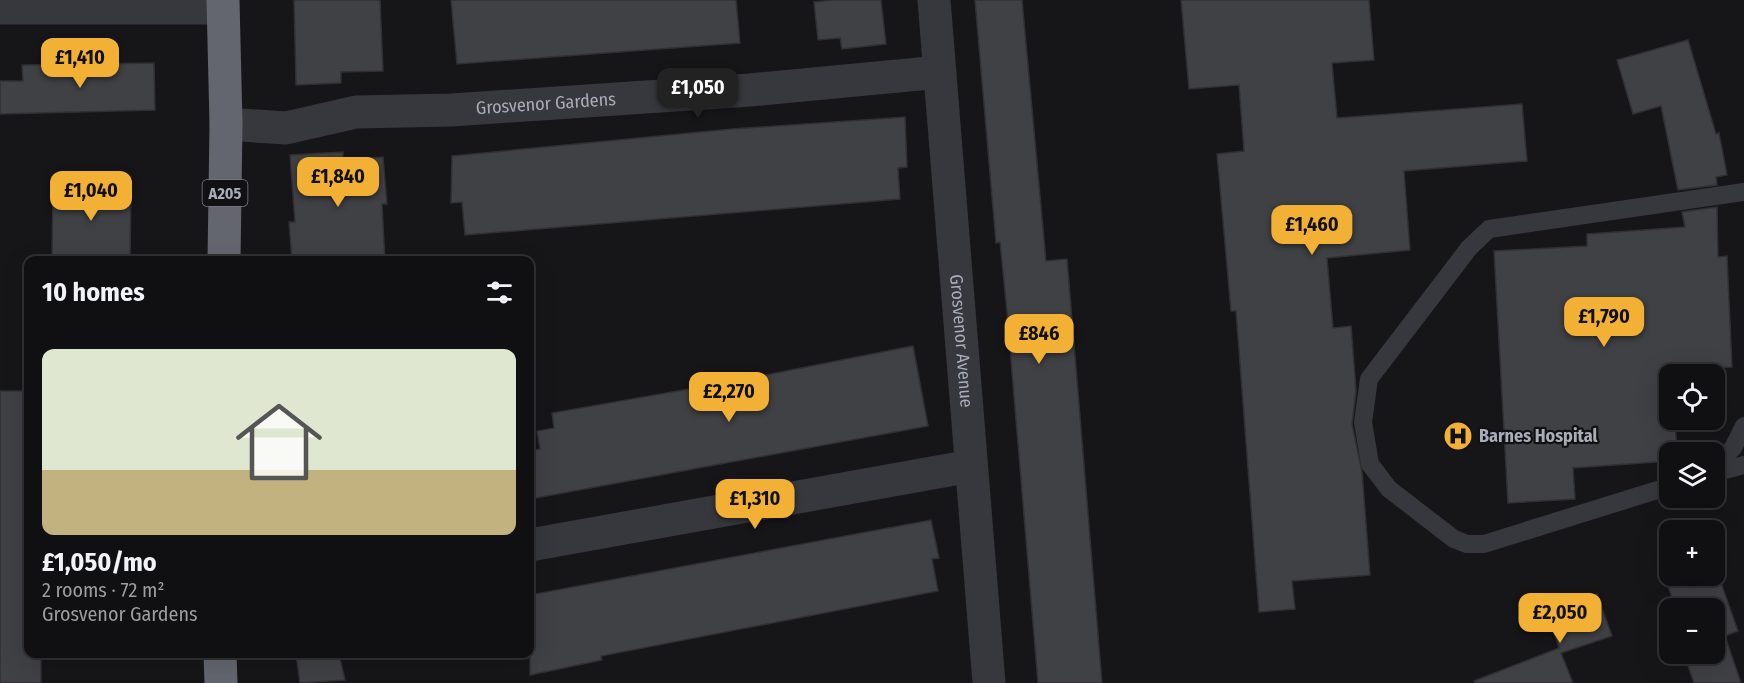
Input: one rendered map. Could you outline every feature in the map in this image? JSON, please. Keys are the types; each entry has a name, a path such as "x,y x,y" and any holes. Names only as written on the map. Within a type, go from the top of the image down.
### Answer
{"highway":[{"name":"A205","path":"222,4 226,124 224,256"},
{"path":"220,658 221,683"}],"street":[{"name":"Grosvenor Avenue","path":"934,0 989,683"},
{"path":"0,8 222,4"},
{"name":"Grosvenor Gardens","path":"226,124 286,128 356,112 451,110 750,90 940,72"},
{"path":"534,544 971,466"}],"lane":[{"path":"1659,489 1484,544 1467,544 1454,539 1389,489 1370,464 1363,422 1369,379 1469,248 1489,229 1744,192 1744,199"},
{"path":"1725,456 1733,448 1744,426"},
{"path":"1725,470 1744,465"}],"building":[{"path":"294,0 380,0 383,71 341,72 341,83 296,85"},
{"path":"451,0 736,0 740,43 457,64"},
{"path":"881,0 886,44 842,49 840,38 818,40 814,2"},
{"path":"975,0 1022,0 1046,261 1067,259 1102,683 1038,683 1007,312 1000,242 996,243"},
{"path":"1181,0 1369,0 1374,60 1332,63 1337,118 1522,104 1527,161 1404,171 1410,250 1327,258 1333,328 1351,326 1356,391 1352,424 1362,472 1370,575 1292,581 1295,609 1259,612 1236,311 1231,311 1217,154 1244,151 1239,85 1189,89"},
{"path":"1688,40 1716,134 1719,133 1727,175 1716,177 1717,185 1678,190 1661,106 1633,114 1617,60"},
{"path":"154,63 155,110 0,114 0,81 23,81 22,65"},
{"path":"905,117 907,167 898,168 900,199 465,235 462,202 451,203 452,156 732,129"},
{"path":"343,152 343,160 383,157 387,204 382,204 385,256 292,256 289,222 295,222 290,155"},
{"path":"53,183 131,185 130,256 52,256"},
{"path":"1717,207 1718,257 1727,256 1732,367 1725,367 1725,364 1659,364 1659,430 1676,430 1676,442 1659,442 1659,462 1573,468 1575,499 1508,503 1494,251 1587,246 1587,234 1685,227 1682,212"},
{"path":"913,346 928,426 534,498 534,450 540,449 537,431 554,428 552,413 746,379"},
{"path":"0,391 24,391 24,658 41,658 41,683 0,683"},
{"path":"931,520 939,558 932,559 938,591 601,656 602,660 530,675 530,658 534,658 534,594"},
{"path":"1668,586 1722,586 1738,631 1725,636 1725,598 1672,598"},
{"path":"1597,594 1612,636 1561,653 1573,683 1475,683 1474,681 1559,648 1547,612"},
{"path":"1725,636 1741,683 1694,683 1687,664 1725,664"},
{"path":"297,658 340,658 345,680 300,683"}],"place":[{"name":"Barnes Hospital","path":"1458,436"}]}
